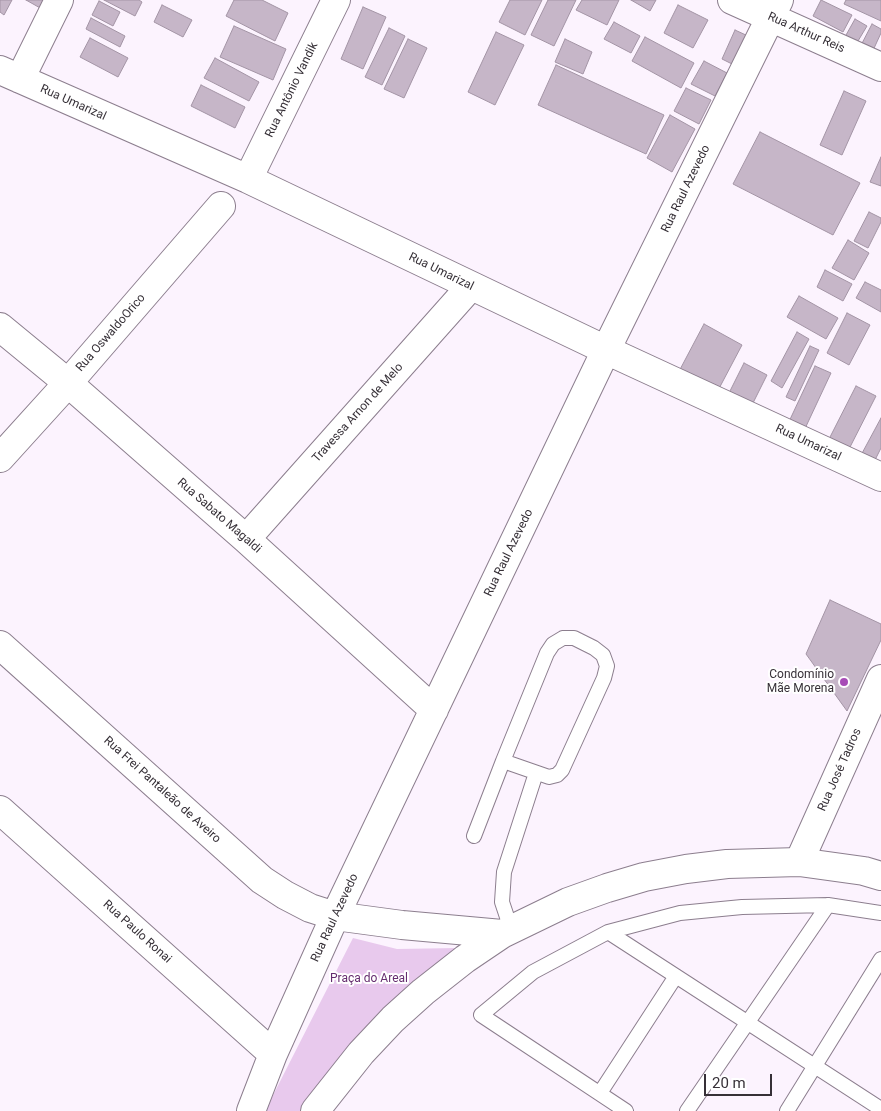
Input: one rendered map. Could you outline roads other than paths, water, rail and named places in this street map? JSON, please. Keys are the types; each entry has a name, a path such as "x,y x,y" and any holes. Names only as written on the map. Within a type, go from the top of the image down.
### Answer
{"street":[{"path":"10,75 59,0"},
{"name":"Rua Antônio Vandik","path":"248,179 336,0"},
{"name":"Rua Arthur Reis","path":"732,0 775,9 881,67"},
{"name":"Rua Raul Azevedo","path":"250,1111 273,1054 335,916 606,350 775,9"},
{"name":"Rua Umarizal","path":"10,75 248,179 606,350 881,476"},
{"name":"Rua OswaldoOrico","path":"0,458 68,383 221,206"},
{"name":"Travessa Arnon de Melo","path":"246,539 471,286"},
{"name":"Rua Sabato Magaldi","path":"0,327 68,383 246,539 434,710"},
{"name":"Rua Frei Pantaleão de Aveiro","path":"0,645 262,880 285,895 310,908 335,916 384,923 506,932"},
{"name":"Rua José Tadros","path":"798,862 881,679"},
{"name":"Rua Paulo Ronai","path":"0,810 273,1054"},
{"path":"315,1111 360,1053 393,1018 465,959 506,932 568,902 644,877 727,864 798,862 864,871 881,876"}],"lane":[{"path":"474,836 503,761 547,653 553,644 563,638 574,638 594,648 604,656 607,666 604,678 562,770 557,775 549,777 503,761"},
{"path":"506,932 502,902 504,872 536,773"},
{"path":"687,1111 828,905"},
{"path":"626,1111 481,1015 533,972 608,932 680,913 742,907 828,905 881,913"},
{"path":"608,932 881,1109"},
{"path":"787,1111 881,959"},
{"path":"600,1094 676,976"}],"place":[{"name":"Condomínio Mãe Morena","path":"844,682"}],"park label":[{"name":"Praça do Areal","path":"369,979"}]}
